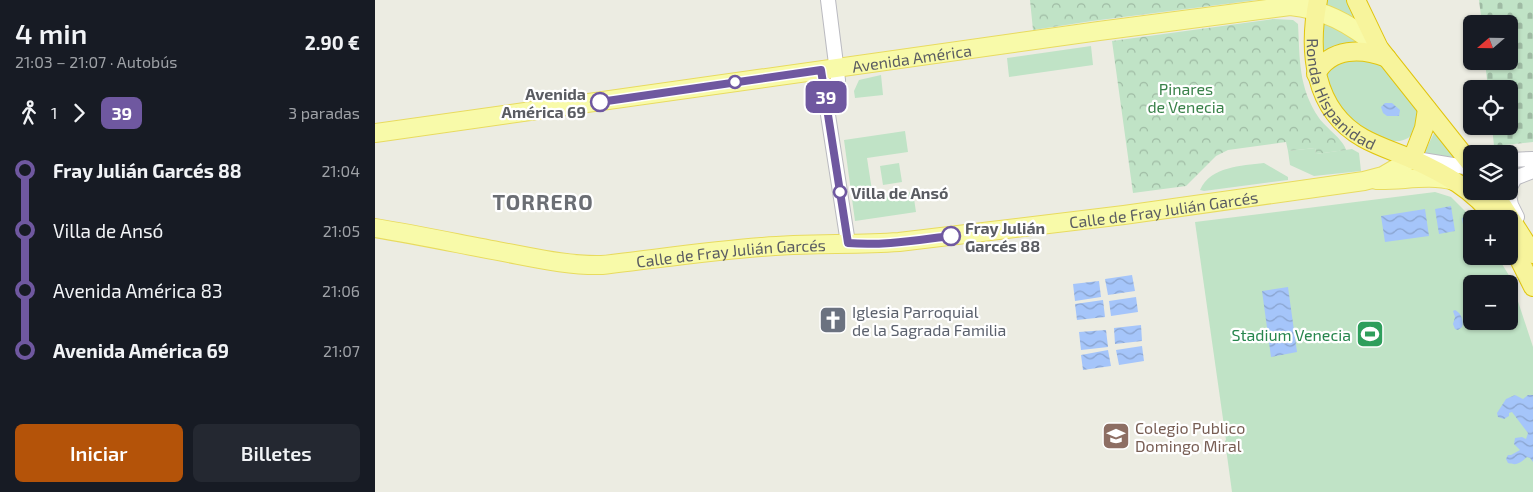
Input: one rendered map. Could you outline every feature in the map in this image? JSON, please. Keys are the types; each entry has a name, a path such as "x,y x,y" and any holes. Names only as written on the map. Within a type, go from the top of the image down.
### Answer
{"highway":[{"path":"1356,0 1383,53 1463,155"},
{"name":"Ronda Hispanidad","path":"1317,6 1313,44 1316,74 1321,90 1330,107 1350,130 1373,144 1412,159 1454,181 1481,201 1488,210"},
{"path":"1316,74 1327,60 1345,52 1383,53"},
{"path":"1412,159 1424,128 1427,109"},
{"path":"1499,200 1532,252"},
{"path":"1518,257 1533,287"}],"main road":[{"name":"Avenida América","path":"375,133 1294,3 1317,6 1347,23 1383,53"},
{"name":"Calle de Fray Julián Garcés","path":"375,228 527,257 591,265 760,247 899,242 1124,215 1371,180 1390,172 1412,159"},
{"path":"1371,180 1436,177 1454,181"}],"street":[{"path":"828,0 828,111 848,243"},
{"path":"1453,142 1463,147"},
{"path":"1412,159 1463,165"},
{"path":"1518,160 1533,159"},
{"path":"1518,170 1533,170"},
{"path":"1518,177 1533,170"},
{"path":"1510,200 1532,252"}],"green space":[{"path":"1030,0 1257,0 1033,30"},
{"path":"1325,0 1349,0 1357,21 1324,7"},
{"path":"1479,0 1533,0 1533,142 1494,145 1493,135 1518,135 1518,80 1487,80 1486,70 1518,70 1518,15 1481,15"},
{"name":"Pinares de Venecia","path":"1274,19 1293,20 1298,24 1301,72 1307,95 1319,118 1342,142 1346,150 1316,154 1315,148 1288,151 1286,142 1228,150 1216,156 1186,186 1133,193 1112,41"},
{"path":"1323,19 1360,40 1357,44 1323,54"},
{"path":"1091,46 1093,65 1009,77 1007,58"},
{"path":"1356,57 1375,63 1390,72 1419,112 1416,127 1410,136 1401,141 1391,141 1369,132 1349,117 1337,102 1325,76 1330,67"},
{"path":"881,75 883,95 855,98 854,91 859,80"},
{"path":"905,131 908,152 867,158 873,197 913,192 916,212 855,221 844,140"},
{"path":"1435,131 1459,162 1424,153"},
{"path":"1315,148 1316,154 1352,149 1359,153 1361,171 1314,176 1290,165 1288,151"},
{"path":"899,163 902,182 883,185 880,166"},
{"path":"1264,163 1288,177 1288,180 1200,190 1211,176 1219,172"},
{"name":"Stadium Venecia","path":"1435,192 1451,197 1464,210 1463,265 1503,265 1509,275 1463,275 1463,330 1518,330 1518,301 1533,347 1533,492 1232,492 1195,222"}],"water":[{"path":"1385,103 1392,103 1400,110 1399,116 1387,116 1383,113 1381,107"},
{"path":"1451,206 1455,231 1439,234 1435,209"},
{"path":"1425,209 1429,236 1385,242 1381,216"},
{"path":"1132,275 1135,291 1108,295 1105,279"},
{"path":"1099,281 1101,297 1075,301 1073,284"},
{"path":"1288,287 1297,352 1271,357 1262,291"},
{"path":"1136,297 1138,312 1111,316 1109,301"},
{"path":"1103,300 1105,317 1077,320 1075,304"},
{"path":"1455,310 1459,313 1462,319 1462,327 1458,330 1455,329 1453,324 1455,317 1453,311"},
{"path":"1141,325 1142,341 1115,344 1114,328"},
{"path":"1106,330 1108,347 1081,350 1079,332"},
{"path":"1142,346 1144,361 1119,365 1116,350"},
{"path":"1108,350 1111,366 1083,370 1081,355"},
{"path":"1515,395 1523,399 1528,395 1533,395 1533,462 1527,457 1517,464 1511,464 1506,459 1508,455 1520,450 1514,444 1515,438 1522,437 1526,439 1528,433 1512,412 1504,419 1498,417 1497,413 1506,399"}],"bus line":[{"name":"39","path":"600,102 821,70 848,243 899,242 951,236"}],"place":[{"name":"Avenida América 69","path":"600,102"},
{"name":"Villa de Ansó","path":"840,192"},
{"name":"Fray Julián Garcés 88","path":"951,236"},
{"name":"Iglesia Parroquial de la Sagrada Familia","path":"833,320"},
{"name":"Stadium Venecia","path":"1370,334"},
{"name":"Colegio Publico Domingo Miral","path":"1116,436"}],"district":[{"name":"TORRERO","path":"543,201"}]}
